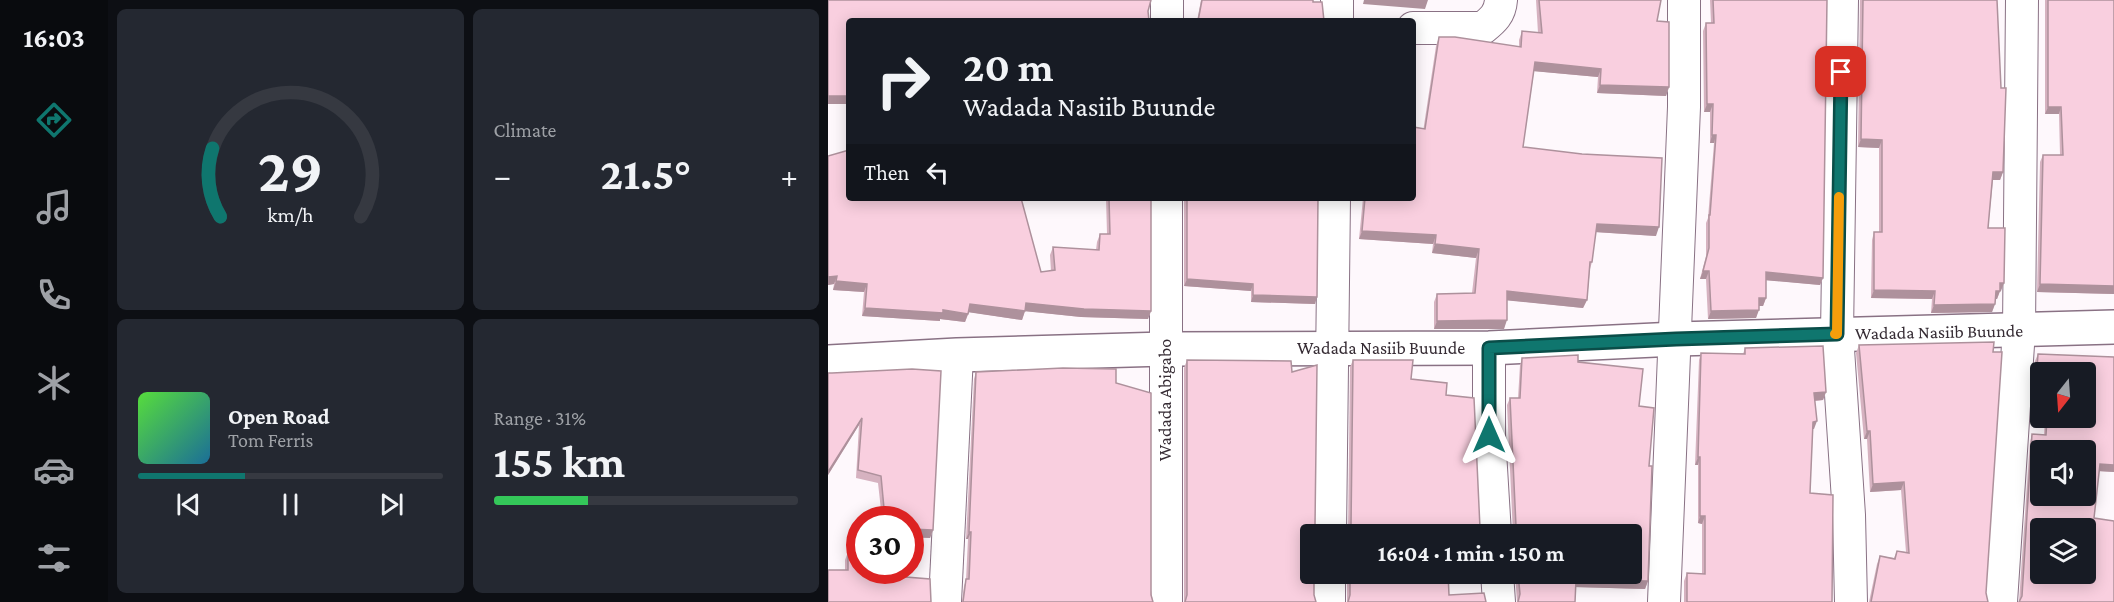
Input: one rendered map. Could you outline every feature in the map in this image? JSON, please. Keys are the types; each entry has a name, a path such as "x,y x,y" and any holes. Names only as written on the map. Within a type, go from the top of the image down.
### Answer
{"street":[{"path":"1167,0 1167,18"},
{"path":"1337,0 1337,18"},
{"path":"1416,28 1483,28 1495,18 1501,7 1501,0"},
{"path":"1664,602 1684,107 1684,0"},
{"path":"1842,0 1837,334 1849,515 1851,602"},
{"path":"2001,602 2019,330 2022,0"},
{"name":"Wadada Abigabo","path":"1166,201 1166,602"},
{"path":"1330,524 1334,201"},
{"name":"Wadada Nasiib Buunde","path":"828,362 957,355 1165,349 1489,348 1676,339 2114,327"},
{"path":"1489,348 1489,435 1494,524"},
{"path":"945,602 957,355"},
{"path":"1329,584 1329,602"},
{"path":"1497,584 1498,602"}],"building":[{"path":"828,0 1151,0 1149,18 846,18 846,96 828,96"},
{"path":"1202,0 1313,0 1313,2 1322,2 1324,18 1199,18"},
{"path":"1539,0 1661,0 1657,21 1669,22 1669,87 1600,85 1601,69 1535,62 1523,147 1582,154 1662,158 1659,227 1597,224 1592,262 1590,262 1587,300 1507,291 1507,320 1437,321 1437,294 1475,293 1479,249 1435,244 1436,235 1362,231 1365,201 1416,201 1416,128 1425,129 1439,37 1455,37 1521,47 1522,31 1542,33"},
{"path":"1713,0 1827,0 1823,278 1766,272 1766,298 1759,298 1759,310 1711,311 1709,271 1703,271 1709,248 1709,215 1716,135 1712,135 1713,104 1707,104 1706,23 1714,23"},
{"path":"1863,0 1997,0 2001,88 2006,88 2003,172 1993,172 1988,228 2005,228 2004,283 2000,283 2000,291 1996,291 1995,304 1934,305 1935,291 1874,290 1874,232 1882,232 1882,140 1861,139"},
{"path":"2048,0 2114,0 2114,286 2040,284 2043,155 2063,155 2061,107 2048,107"},
{"path":"846,151 846,201 1022,201 1041,272 1055,270 1053,247 1099,250 1100,234 1110,234 1109,201 1151,201 1151,311 1084,309 1026,303 1025,311 970,304 968,314 943,310 943,313 865,308 867,284 836,281 837,276 828,277 828,156"},
{"path":"1187,201 1318,201 1317,297 1253,295 1253,284 1187,279"},
{"path":"1994,342 1993,352 2002,352 1986,593 1988,602 1871,602 1880,556 1895,559 1897,551 1909,553 1904,482 1873,484 1870,431 1867,431 1859,345"},
{"path":"1823,346 1826,392 1814,393 1817,421 1813,422 1810,493 1833,495 1832,602 1687,602 1687,573 1705,574 1705,516 1700,516 1700,457 1698,457 1701,353 1745,354 1745,348"},
{"path":"2038,354 2114,357 2114,465 2100,464 2096,500 2096,440 2032,440 2032,434 2046,435 2046,428 2096,428 2096,362 2037,362"},
{"path":"1578,355 1578,362 1643,369 1639,406 1654,408 1649,466 1652,466 1648,581 1642,581 1642,524 1516,524 1510,398 1520,398 1522,358"},
{"path":"1187,360 1291,361 1292,372 1317,365 1315,524 1300,524 1300,584 1314,584 1316,602 1185,602 1187,595"},
{"path":"1353,360 1413,360 1411,379 1447,383 1446,395 1474,398 1480,524 1351,524"},
{"path":"1063,368 1116,369 1116,383 1151,393 1151,595 1153,602 963,602 966,579 969,579 976,372"},
{"path":"912,369 941,371 933,530 924,530 924,506 884,506 881,476 858,470 862,418 828,472 828,373"},
{"path":"2030,466 2030,506 2095,506 2094,518 2030,518 2030,584 2096,584 2096,518 2114,521 2114,602 2019,602 2022,596"},
{"path":"828,570 846,570 846,584 924,584 924,578 930,579 931,602 828,602"},
{"path":"1350,584 1448,584 1449,595 1484,593 1486,602 1348,602"},
{"path":"1519,584 1576,584 1575,602 1518,602"}],"slow traffic":[{"path":"1835,334 1837,334 1839,197"}],"route":[{"path":"1489,435 1489,348 1837,334 1841,72"}]}
